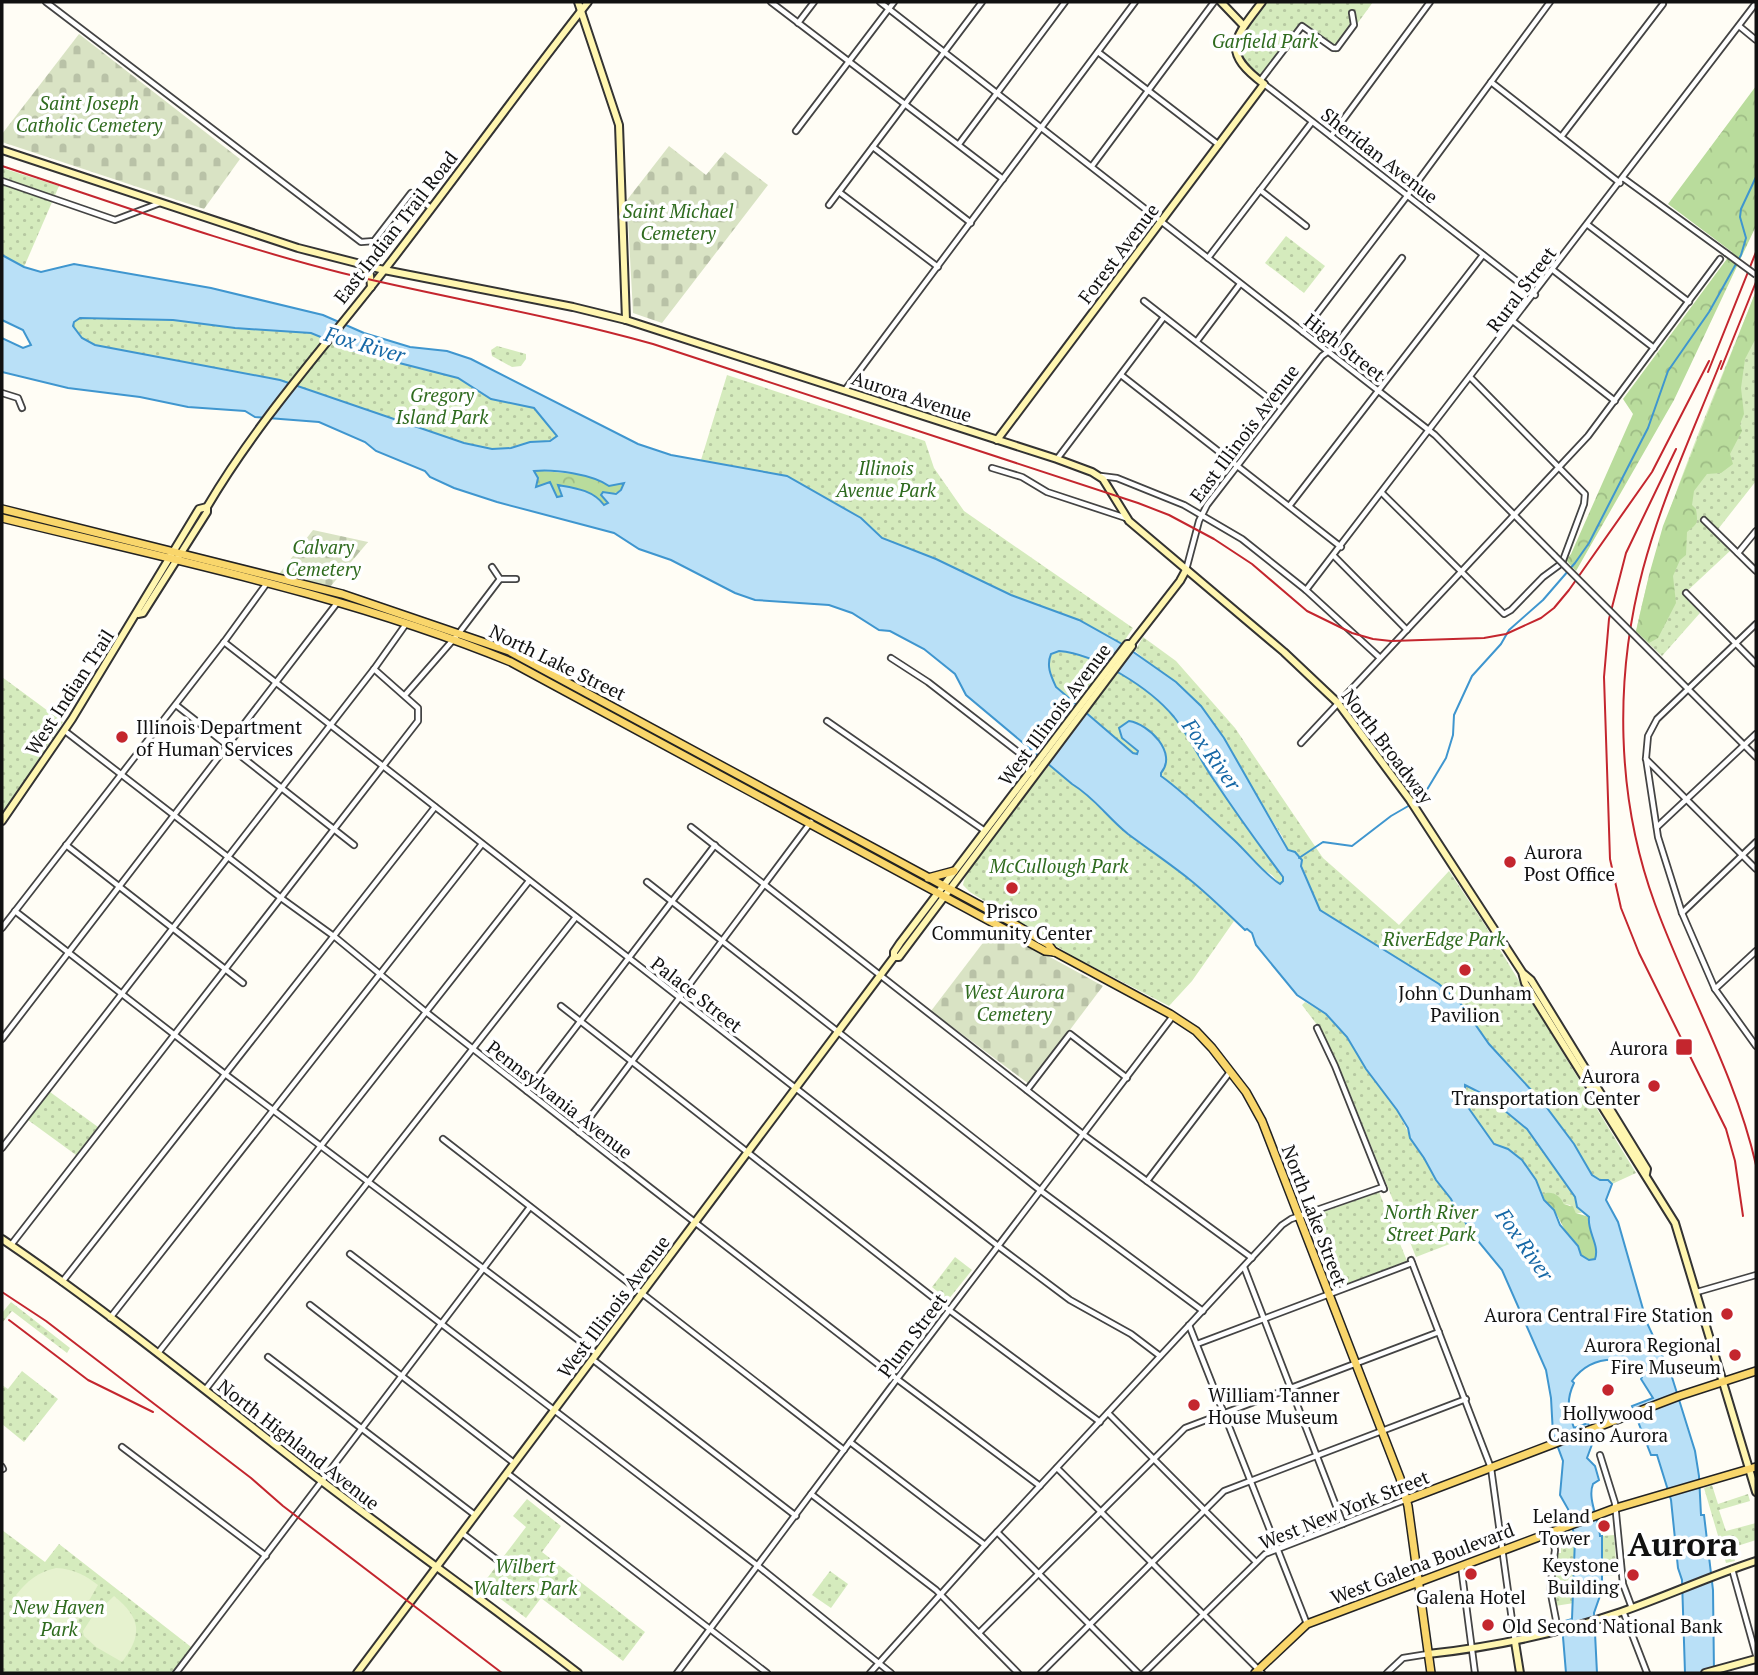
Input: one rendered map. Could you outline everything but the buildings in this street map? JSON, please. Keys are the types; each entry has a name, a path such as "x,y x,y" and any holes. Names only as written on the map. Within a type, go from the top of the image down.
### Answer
{"main road":[{"path":"578,2 621,133 626,320"},
{"name":"East Indian Trail Road","path":"228,472 256,430 371,287 588,2"},
{"path":"1221,2 1243,25 1262,2"},
{"name":"Sheridan Avenue","path":"1243,25 1238,36 1237,55 1245,69 1262,83"},
{"name":"Forest Avenue","path":"997,440 1219,145 1262,83"},
{"name":"Aurora Avenue","path":"2,150 298,248 384,270 626,320 1057,459 1100,477"},
{"path":"361,264 370,275 371,287"},
{"name":"West Indian Trail","path":"138,614 143,613 180,557 228,472"},
{"name":"North Broadway","path":"1100,477 1107,483 1126,518 1284,652 1338,703 1410,800 1522,972 1531,980 1647,1169 1646,1174 1675,1223 1723,1381 1753,1468 1756,1492"},
{"name":"West Indian Trail","path":"2,821 65,730 200,509 207,507"},
{"name":"North Lake Street","path":"2,509 171,555"},
{"name":"North Lake Street","path":"2,518 342,594 456,636 530,670 947,888 1030,933 1048,944 1055,952 1196,1031 1246,1092 1262,1121 1382,1432 1406,1500 1431,1673"},
{"name":"North Lake Street","path":"180,557 406,624 456,636"},
{"name":"East Illinois Avenue","path":"1131,644 1186,570"},
{"name":"West Illinois Avenue","path":"947,888 954,871 1041,763 1127,644 1131,644"},
{"name":"West Illinois Avenue","path":"357,1673 894,957 899,957 941,895 1032,774"},
{"name":"North Lake Street","path":"813,819 941,895 1045,951 1055,952"},
{"path":"928,878 954,871"},
{"name":"North Highland Avenue","path":"2,1239 578,1673"},
{"name":"West New York Street","path":"1406,1500 1679,1396 1756,1371"},
{"name":"West Galena Boulevard","path":"1258,1672 1307,1624 1601,1513 1753,1468"},
{"path":"1428,1654 1516,1642 1632,1608 1681,1587 1756,1562"},
{"path":"1516,1642 1520,1673"},
{"path":"1705,1673 1756,1657"}],"street":[{"path":"46,2 361,242 374,241 411,193 430,208"},
{"path":"771,2 1003,179"},
{"path":"798,23 814,2"},
{"name":"High Street","path":"880,2 1430,431 1756,757"},
{"path":"796,131 894,2"},
{"path":"829,205 982,2"},
{"path":"959,144 1065,2"},
{"path":"845,390 1135,2"},
{"path":"1092,166 1214,2"},
{"path":"1331,136 1430,2"},
{"path":"1303,332 1550,2"},
{"path":"1560,137 1663,4"},
{"name":"Rural Street","path":"1306,590 1756,4"},
{"name":"Forest Avenue","path":"1262,83 1303,26 1333,48 1337,48 1353,25 1352,13"},
{"path":"1739,26 1756,40"},
{"path":"1098,52 1219,145"},
{"path":"1491,82 1560,137 1756,275"},
{"name":"Sheridan Avenue","path":"1262,83 1535,295"},
{"path":"1209,258 1312,122"},
{"path":"873,147 971,223"},
{"path":"2,181 115,220 160,203"},
{"path":"1261,190 1306,226"},
{"path":"839,192 937,267"},
{"path":"1588,225 1689,302"},
{"path":"1290,505 1483,255"},
{"name":"East Illinois Avenue","path":"1186,570 1202,514 1322,356 1402,258"},
{"path":"1301,743 1588,436 1720,259"},
{"path":"1553,270 1654,348"},
{"path":"1197,341 1241,283"},
{"path":"1144,301 1282,408"},
{"path":"1057,459 1164,317"},
{"path":"1514,322 1615,401"},
{"path":"1121,375 1341,547"},
{"path":"1382,493 1504,614 1562,563 1586,499 1583,489 1471,378"},
{"path":"2,393 18,398 22,408"},
{"name":"North Broadway","path":"992,468 1022,477 1047,492 1126,518"},
{"name":"Aurora Avenue","path":"1100,477 1117,478 1141,487 1202,514 1242,539 1306,590 1380,658"},
{"path":"1704,520 1756,571"},
{"path":"1738,553 1756,531"},
{"path":"1334,556 1407,629"},
{"path":"492,567 500,579"},
{"path":"405,695 500,579"},
{"path":"500,579 516,579"},
{"path":"2,928 176,705 267,583"},
{"path":"1686,593 1756,664"},
{"path":"2,1039 338,602"},
{"path":"2,1148 374,669 406,624"},
{"path":"1756,624 1657,719 1646,746 1658,837 1682,913 1715,989 1756,1046"},
{"name":"Palace Street","path":"224,642 998,1246 1070,1300 1131,1334 1160,1356"},
{"path":"891,658 928,682 1022,755 1032,774"},
{"path":"10,1245 418,721 418,708 374,669"},
{"path":"176,705 354,845"},
{"path":"827,721 985,831"},
{"name":"Pennsylvania Avenue","path":"65,730 335,937 473,1049 897,1379 1040,1486"},
{"path":"1657,828 1756,734"},
{"path":"1646,758 1756,869"},
{"path":"62,1282 435,807"},
{"path":"579,1132 813,819"},
{"path":"691,827 1084,1135 1252,1258"},
{"path":"1682,913 1756,842"},
{"path":"110,1318 482,844"},
{"path":"66,845 243,983"},
{"path":"527,1091 715,845"},
{"path":"157,1354 529,881"},
{"path":"647,882 1041,1191 1203,1311"},
{"path":"15,911 174,1036 484,1268 796,1516"},
{"path":"205,1391 576,917"},
{"path":"1715,989 1756,951"},
{"path":"561,1006 949,1310 1100,1422"},
{"name":"Plum Street","path":"677,1673 1173,1016"},
{"path":"870,1673 1282,1225 1299,1216 1383,1188 1335,1066 1317,1028"},
{"path":"1027,1090 1070,1034 1127,1078"},
{"path":"1147,1181 1230,1072"},
{"path":"443,1139 844,1450"},
{"path":"176,1673 530,1207"},
{"path":"350,1254 758,1566 891,1673"},
{"path":"1197,1345 1411,1262 1491,1468 1516,1642"},
{"path":"1244,1267 1343,1524"},
{"path":"1697,1292 1756,1275"},
{"path":"310,1305 514,1463"},
{"path":"1189,1325 1307,1624"},
{"path":"979,1633 1185,1428 1438,1332"},
{"path":"268,1357 475,1515"},
{"path":"1041,1673 1224,1491 1465,1399"},
{"path":"1108,1413 1256,1562"},
{"path":"850,1442 985,1545"},
{"path":"122,1447 266,1556"},
{"path":"1600,1455 1616,1508 1623,1584 1632,1608"},
{"path":"1057,1468 1258,1672"},
{"path":"506,1474 767,1673"},
{"path":"811,1494 941,1595 1018,1673"},
{"name":"West New York Street","path":"1144,1673 1265,1554 1406,1500"},
{"path":"1555,1530 1550,1588 1561,1629"},
{"path":"997,1532 1138,1673"},
{"path":"462,1533 500,1562"},
{"path":"1461,1565 1475,1673"},
{"path":"1732,1569 1756,1657"},
{"path":"1623,1611 1647,1673"},
{"path":"1387,1673 1403,1658 1428,1654"}],"green space":[{"name":"Garfield Park","path":"1266,2 1373,2 1336,53 1303,29 1264,81 1251,70 1239,51 1243,34"},
{"name":"Saint Joseph Catholic Cemetery","path":"79,34 240,159 204,209 2,142 2,134"},
{"path":"1756,86 1756,226 1674,400 1576,571 1566,560 1633,414 1623,399 1732,252 1668,204"},
{"name":"Saint Michael Cemetery","path":"669,146 706,175 725,152 768,185 662,323 633,313 627,200"},
{"path":"2,168 59,186 24,267 2,255"},
{"path":"1286,236 1325,266 1304,293 1265,263"},
{"path":"1756,291 1756,481 1715,533 1731,550 1684,594 1700,613 1662,656 1636,632 1646,588 1688,459"},
{"path":"1756,291 1756,338 1745,359 1741,388 1744,414 1740,424 1742,431 1730,454 1733,464 1721,473 1707,474 1694,491 1692,505 1696,509 1697,520 1687,532 1686,555 1680,560 1673,576 1676,603 1658,638 1649,643 1636,631 1663,526"},
{"name":"Gregory Island Park","path":"80,318 173,320 235,328 311,333 360,353 458,378 491,399 534,408 558,437 511,448 492,449 464,443 280,380 95,345 82,338 73,326"},
{"path":"497,346 526,354 526,359 521,366 512,367 492,356 491,350"},
{"name":"Illinois Avenue Park","path":"727,375 925,441 934,468 964,511 1133,628 1122,644 1078,620 1011,595 936,559 882,538 861,518 787,476 701,460"},
{"path":"533,470 625,482 618,492 607,493 608,503 604,505 583,492 559,485 562,497 557,497 550,482 536,487"},
{"name":"Calvary Cemetery","path":"313,530 368,542 330,587 279,574"},
{"name":"RiverEdge Park","path":"1143,637 1176,661 1235,728 1323,858 1399,925 1449,871 1636,1173 1612,1184 1592,1175 1574,1144 1544,1104 1489,1044 1461,1004 1439,984 1320,911 1301,863 1293,852 1288,850 1282,836 1201,706 1135,651"},
{"path":"1059,651 1089,658 1121,674 1164,706 1283,877 1280,884 1272,875 1257,866 1234,840 1162,776 1161,772 1122,735 1124,741 1138,751 1138,754 1133,753 1056,687 1049,663 1051,654"},
{"path":"2,677 63,722 2,815"},
{"name":"McCullough Park","path":"1050,764 1091,796 1102,811 1191,880 1234,921 1192,981 1169,1006 1074,957 963,885 988,842"},
{"name":"West Aurora Cemetery","path":"995,927 1103,986 1029,1084 931,1011"},
{"name":"North River Street Park","path":"1305,1002 1326,1014 1347,1037 1366,1069 1397,1110 1414,1144 1457,1211 1461,1212 1473,1235 1416,1257 1336,1059 1318,1026 1302,1005"},
{"path":"1465,1085 1487,1096 1524,1125 1575,1196 1577,1207 1582,1213 1576,1213 1556,1195 1543,1195 1522,1160 1508,1149 1494,1144 1465,1103"},
{"path":"50,1092 98,1127 76,1155 28,1120"},
{"path":"1379,1192 1407,1261 1333,1289 1307,1218"},
{"path":"1546,1193 1557,1195 1564,1204 1573,1207 1576,1213 1589,1217 1596,1249 1595,1259 1589,1260 1580,1255 1578,1246 1568,1236 1557,1215 1543,1198"},
{"path":"955,1257 972,1270 948,1300 932,1287"},
{"path":"11,1302 70,1348 67,1353 12,1311 2,1323 2,1313"},
{"path":"22,1371 58,1399 24,1442 2,1424 2,1385 8,1389"},
{"path":"1712,1485 1718,1504 1748,1494 1750,1501 1719,1510 1726,1531 1756,1523 1756,1540 1731,1548 1735,1561 1726,1563 1704,1488"},
{"name":"Wilbert Walters Park","path":"527,1499 561,1526 542,1552 645,1632 623,1661 541,1598 526,1618 482,1585 526,1527 513,1516"},
{"name":"New Haven Park","path":"2,1530 45,1562 59,1544 195,1650 177,1673 2,1673"},
{"path":"1573,1530 1574,1603 1555,1606 1553,1584 1561,1544 1557,1544 1555,1537"},
{"path":"1614,1535 1617,1575 1602,1576 1602,1536"},
{"path":"56,1568 79,1573 98,1585 78,1620 66,1634 60,1635 44,1624 16,1595 33,1578"},
{"path":"830,1571 848,1584 831,1608 812,1595"},
{"path":"114,1596 130,1612 136,1627 133,1643 122,1662 96,1647 84,1636 83,1631 92,1617"}],"water":[{"name":"Fox River","path":"2,255 24,267 41,272 74,264 211,288 323,315 364,333 410,347 447,351 471,359 638,444 671,455 787,476 861,518 882,538 936,559 1011,595 1079,620 1122,644 1176,682 1201,706 1224,738 1288,850 1295,852 1302,860 1301,866 1320,910 1439,984 1461,1004 1489,1044 1544,1104 1574,1144 1592,1175 1612,1184 1606,1200 1618,1222 1647,1323 1671,1374 1695,1451 1701,1515 1704,1515 1713,1590 1714,1673 1685,1673 1682,1580 1678,1568 1671,1500 1657,1455 1651,1455 1632,1406 1653,1398 1642,1377 1624,1364 1625,1361 1609,1360 1589,1366 1572,1381 1574,1383 1569,1406 1574,1428 1588,1423 1594,1439 1587,1458 1595,1466 1599,1480 1593,1484 1591,1496 1602,1536 1602,1590 1594,1613 1597,1673 1566,1673 1563,1637 1565,1621 1572,1619 1575,1538 1568,1509 1560,1495 1563,1461 1553,1434 1546,1370 1502,1270 1469,1230 1461,1213 1457,1211 1410,1138 1408,1128 1397,1110 1366,1069 1347,1037 1326,1014 1297,995 1256,945 1252,933 1245,930 1189,879 1128,834 1087,795 966,695 955,674 924,649 890,631 879,630 852,613 829,605 755,600 735,593 671,560 639,549 614,533 454,488 430,477 425,471 376,451 365,442 319,422 255,417 245,411 188,407 140,397 68,388 2,372 2,338 23,348 31,345 23,330 2,320","holes":["80,318 173,320 235,328 311,333 360,353 458,378 491,399 534,408 557,436 550,441 530,442 511,448 492,449 464,443 280,380 95,345 82,338 73,326","534,471 573,473 609,486 624,483 616,494 603,492 601,495 608,503 604,505 589,493 558,485 562,496 557,497 550,482 536,487 538,478","1059,651 1089,658 1137,684 1164,706 1179,724 1222,792 1283,877 1283,881 1280,884 1268,875 1207,815 1161,776 1166,757 1164,749 1152,733 1129,721 1119,728 1122,738 1138,751 1137,754 1133,753 1056,687 1049,667 1051,654","1465,1085 1487,1096 1527,1129 1575,1197 1577,1207 1589,1217 1596,1249 1595,1259 1589,1260 1581,1255 1578,1246 1560,1225 1554,1210 1544,1200 1536,1180 1522,1160 1508,1149 1494,1144 1465,1103"]}],"waterway":[{"path":"1415,802 1425,793 1446,758 1453,735 1454,715 1472,676 1501,644 1509,630 1543,600 1589,543 1648,428 1668,371 1709,312 1741,255 1746,238 1740,217 1741,209 1756,177"},
{"path":"1299,858 1323,842 1352,846 1410,805"}],"railway":[{"path":"2,166 299,262 653,344 1138,503 1169,515 1214,539 1252,564 1307,611 1352,633 1373,639 1391,641 1484,638 1506,634 1541,618 1554,608 1652,472 1709,361"},
{"path":"1708,372 1756,252"},
{"path":"1721,369 1756,282"},
{"path":"1721,361 1669,490 1643,569 1627,652 1624,738 1626,780 1642,864 1668,937 1736,1098 1756,1165"},
{"path":"1676,449 1626,553 1609,619 1604,677 1610,859 1621,908 1639,953 1726,1129 1735,1161 1743,1216"},
{"path":"2,1292 46,1321 502,1673"},
{"path":"9,1320 88,1380 153,1412"}],"place":[{"name":"Illinois Department of Human Services","path":"122,737"},
{"name":"Aurora Post Office","path":"1510,862"},
{"name":"Prisco Community Center","path":"1012,888"},
{"name":"John C Dunham Pavilion","path":"1465,970"},
{"name":"Aurora","path":"1684,1047"},
{"name":"Aurora Transportation Center","path":"1654,1086"},
{"name":"Aurora Central Fire Station","path":"1727,1314"},
{"name":"Aurora Regional Fire Museum","path":"1735,1355"},
{"name":"Hollywood Casino Aurora","path":"1608,1390"},
{"name":"William Tanner House Museum","path":"1194,1405"},
{"name":"Leland Tower","path":"1604,1526"},
{"name":"Galena Hotel","path":"1471,1574"},
{"name":"Keystone Building","path":"1633,1575"},
{"name":"Old Second National Bank","path":"1488,1625"}],"district":[{"name":"Aurora","path":"1683,1543"}]}
